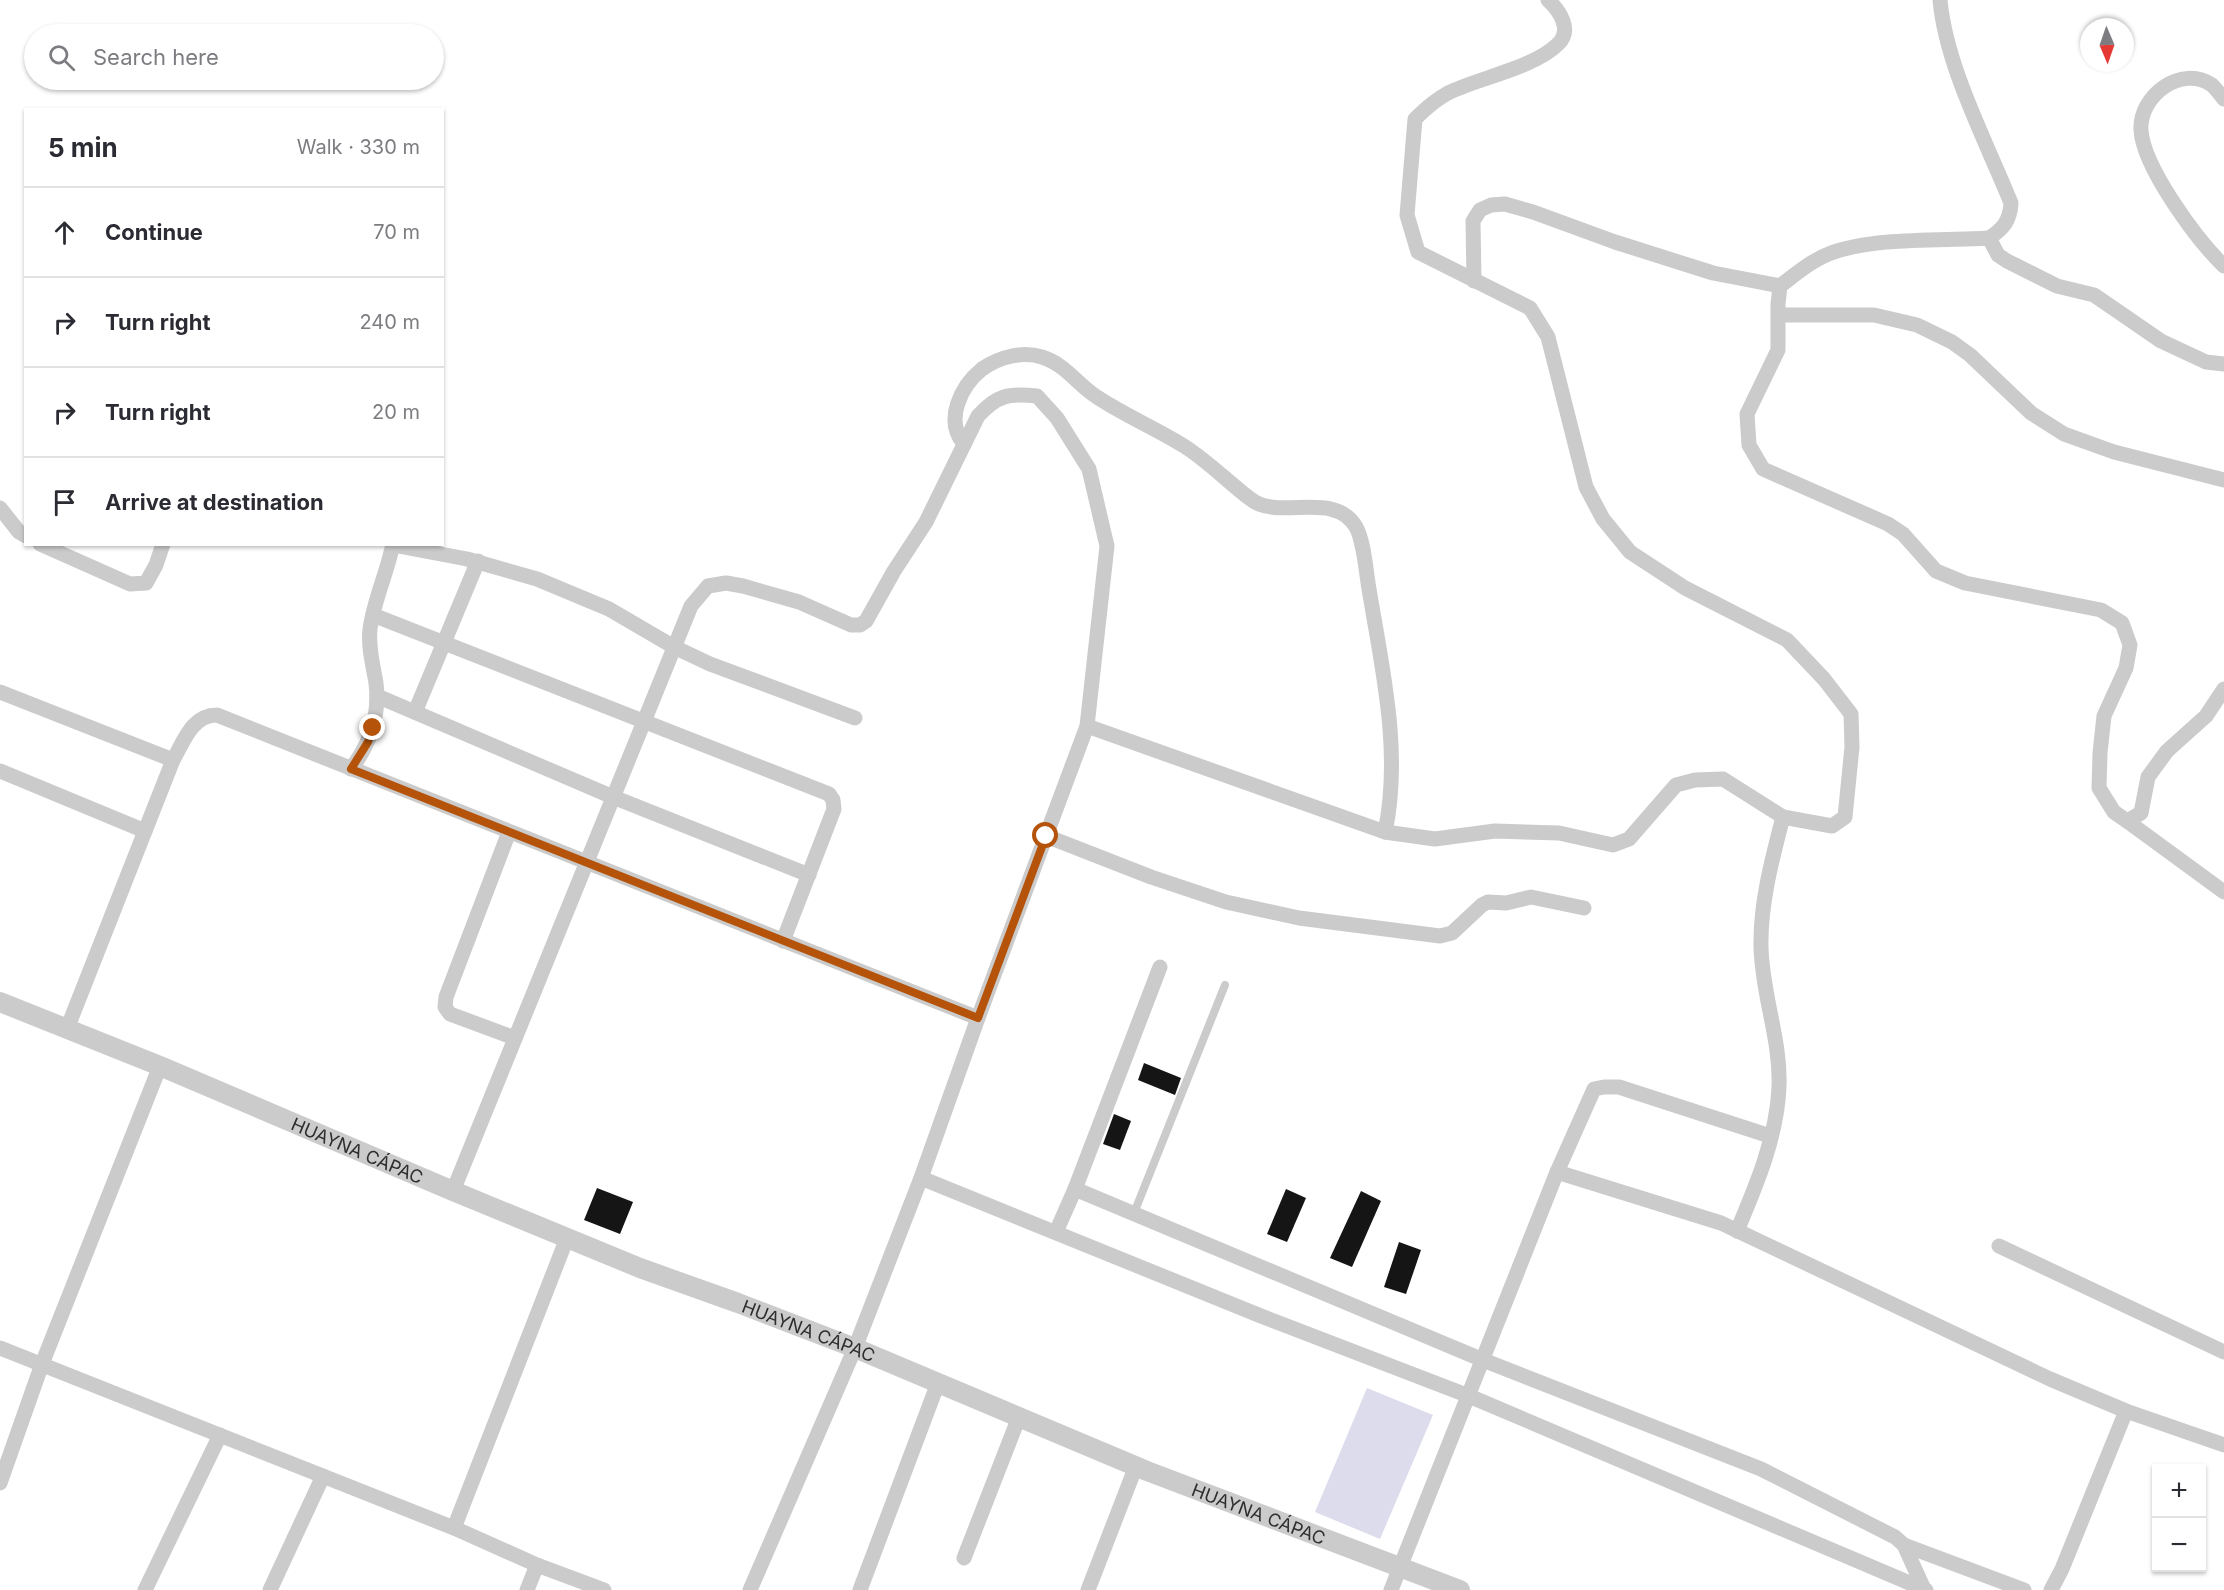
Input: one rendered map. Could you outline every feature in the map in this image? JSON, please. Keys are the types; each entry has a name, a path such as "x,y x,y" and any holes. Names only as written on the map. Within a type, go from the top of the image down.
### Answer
{"street":[{"path":"1087,726 1384,832 1435,839 1495,831 1558,833 1613,845 1629,839 1676,785 1695,780 1723,779 1783,817 1832,826 1845,817 1852,747 1851,714 1824,679 1787,640 1685,588 1630,552 1603,519 1586,487 1548,337 1530,308 1418,252 1407,215 1415,119 1434,101 1449,92 1539,57 1559,43 1563,37 1561,14 1548,0"},
{"path":"1474,281 1473,221 1480,210 1491,205 1504,204 1533,212 1615,242 1713,273 1780,286 1820,258 1842,249 1878,244 1989,238 2005,226 2011,203 1966,98 1942,23 1940,0"},
{"path":"2224,99 2214,86 2206,82 2189,79 2174,82 2158,90 2151,98 2142,115 2141,124 2141,133 2155,174 2207,248 2224,266"},
{"path":"1989,238 1998,255 2007,261 2057,286 2094,295 2161,341 2206,362 2224,364"},
{"path":"1780,286 1778,351 1747,414 1749,446 1763,470 1888,524 1903,534 1936,571 1965,583 2101,610 2122,623 2130,645 2126,668 2104,716 2099,788 2114,812 2224,892"},
{"path":"1779,315 1875,315 1917,325 1952,342 1970,355 2031,413 2064,434 2114,452 2224,480"},
{"path":"964,444 955,430 954,416 961,396 969,383 983,369 1000,359 1034,355 1045,358 1074,376 1095,396 1185,447 1259,504 1335,510 1350,520 1359,532 1380,653 1392,749 1391,789 1384,832"},
{"path":"453,1191 691,606 708,586 726,583 799,602 851,625 860,625 866,621 894,571 926,522 978,416 989,404 1006,396 1037,396 1057,418 1089,469 1107,546 1087,726 921,1178 855,1348 750,1590"},
{"path":"0,508 19,532 24,535"},
{"path":"44,546 130,584 146,583 156,565 162,546"},
{"path":"351,769 368,742 375,720 377,696 370,644 373,615 393,546"},
{"path":"398,546 478,561 574,593 609,609 674,647 710,664 855,718"},
{"path":"415,712 478,561"},
{"path":"373,615 643,723 829,794 833,800 834,809 783,941"},
{"path":"2127,821 2141,813 2148,777 2167,751 2206,716 2224,689"},
{"path":"0,692 173,760"},
{"path":"377,696 613,796 809,874"},
{"path":"67,1029 173,760 195,722 205,715 217,715 978,1018"},
{"path":"0,771 145,831"},
{"path":"1737,1231 1759,1181 1777,1107 1778,1051 1768,1009 1761,948 1766,897 1783,817"},
{"path":"509,832 445,1007 450,1014 515,1038"},
{"path":"1046,836 1151,877 1226,902 1299,918 1440,936 1452,933 1488,902 1506,903 1526,897 1584,908"},
{"path":"1056,1232 1160,967"},
{"name":"HUAYNA CÁPAC","path":"0,1002 160,1066 567,1238 855,1348 1136,1466 1460,1590"},
{"path":"0,1483 42,1364 160,1066"},
{"path":"1391,1590 1557,1172 1594,1089 1619,1088 1770,1136"},
{"path":"1557,1172 1720,1223 2049,1379 2126,1412 2224,1445"},
{"path":"921,1178 1260,1316 1469,1396 1925,1589"},
{"path":"1075,1188 1484,1360 1761,1469 1895,1537 1904,1545 2024,1590"},
{"path":"454,1528 567,1238"},
{"path":"1999,1246 2224,1352"},
{"path":"0,1348 604,1590"},
{"path":"860,1590 938,1383"},
{"path":"2051,1590 2062,1569 2126,1412"},
{"path":"964,1558 1019,1417"},
{"path":"145,1590 220,1435"},
{"path":"1088,1590 1136,1466"},
{"path":"270,1590 322,1476"},
{"path":"1904,1545 1925,1589"},
{"path":"527,1590 537,1565"}],"lane":[{"path":"1134,1213 1226,985"}],"shaded area":[{"path":"1367,1388 1433,1415 1380,1539 1315,1512"}],"building":[{"path":"1144,1063 1181,1078 1175,1095 1138,1080"},
{"path":"1114,1114 1131,1121 1120,1150 1103,1144"},
{"path":"597,1188 633,1202 620,1234 584,1220"},
{"path":"1286,1189 1306,1198 1287,1242 1267,1234"},
{"path":"1361,1191 1381,1201 1352,1267 1330,1258"},
{"path":"1399,1242 1421,1250 1406,1294 1384,1287"}],"route":[{"path":"373,728 368,742 351,769 978,1018 1046,836"}]}
